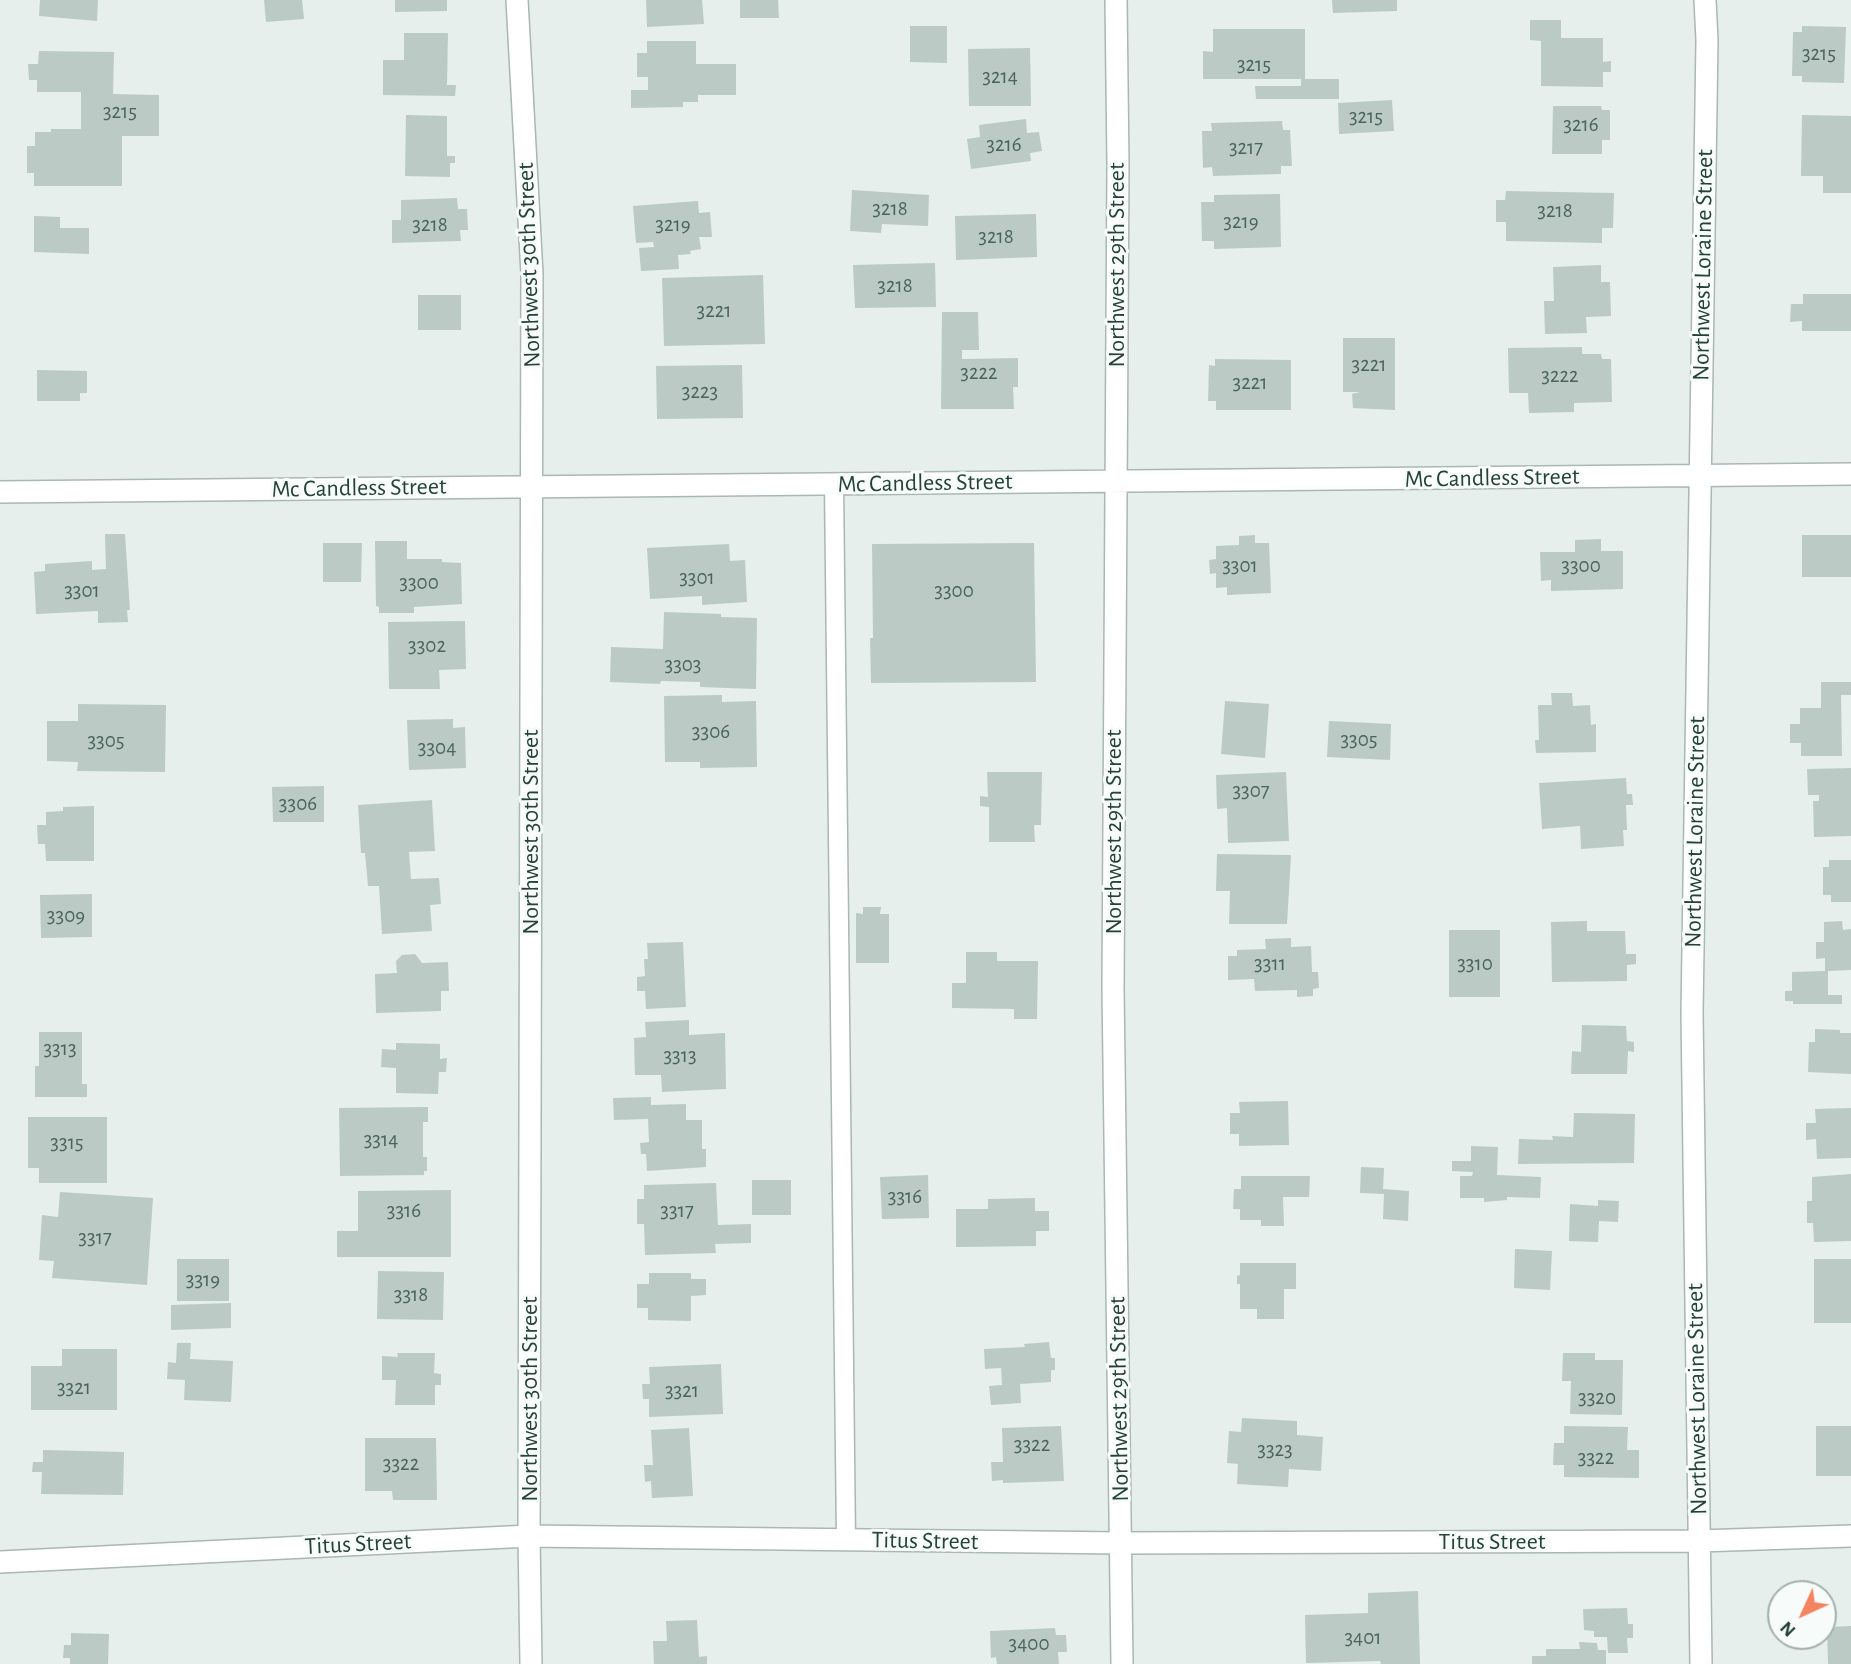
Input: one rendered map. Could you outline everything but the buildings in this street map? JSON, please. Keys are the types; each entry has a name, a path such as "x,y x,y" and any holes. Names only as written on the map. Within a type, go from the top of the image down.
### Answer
{"street":[{"name":"Northwest 30th Street","path":"517,0 532,274 531,1664"},
{"name":"Northwest 29th Street","path":"1116,0 1118,164 1113,988 1122,1664"},
{"name":"Northwest Loraine Street","path":"1701,1664 1692,1013 1705,0"},
{"name":"Mc Candless Street","path":"0,492 1851,474"},
{"name":"Titus Street","path":"0,1562 529,1536 1121,1544 1699,1541 1851,1536"}],"lane":[{"path":"834,484 846,1540"}]}
